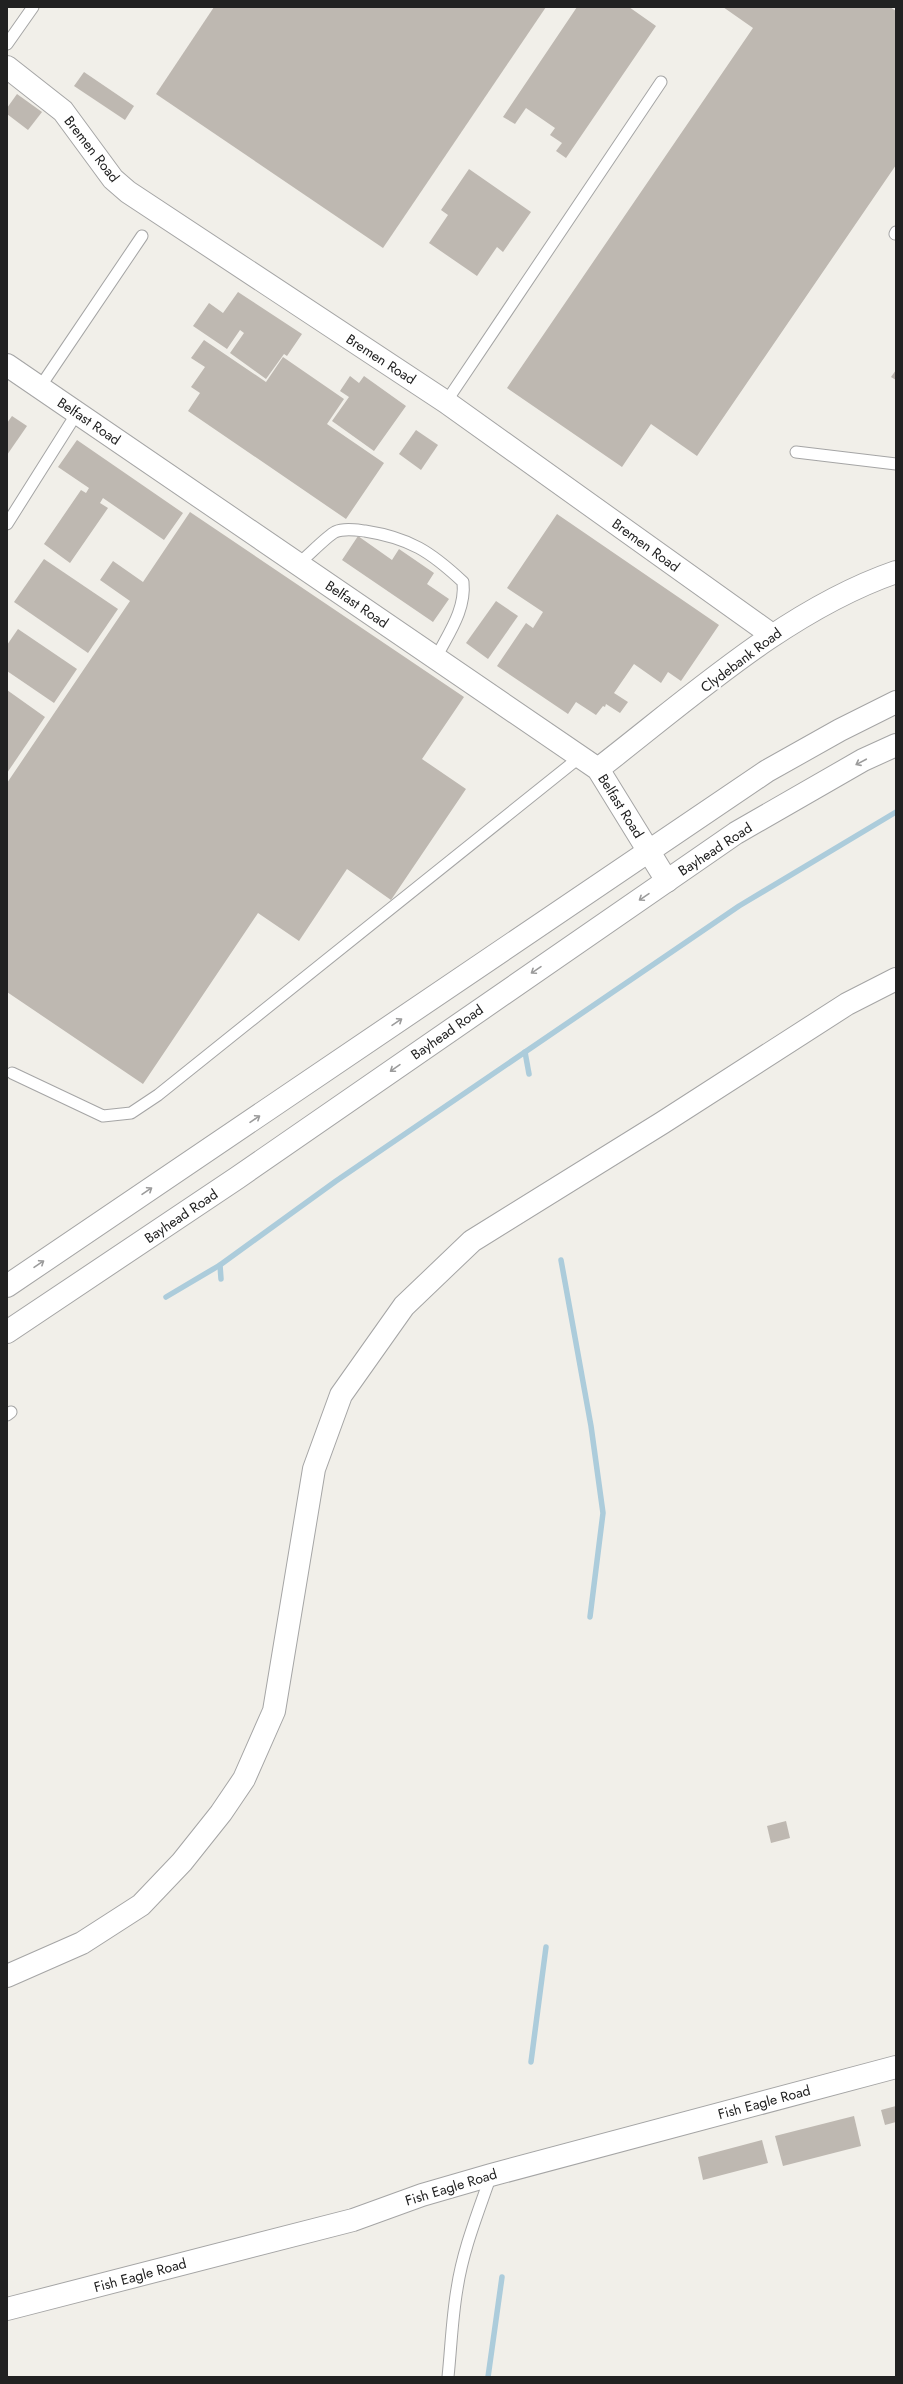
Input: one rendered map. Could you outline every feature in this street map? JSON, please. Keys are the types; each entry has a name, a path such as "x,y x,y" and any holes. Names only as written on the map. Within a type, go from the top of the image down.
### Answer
{"street":[{"name":"Bremen Road","path":"7,67 63,111 113,180 128,192 446,402 772,635"},
{"name":"Belfast Road","path":"7,365 598,769 667,881"},
{"name":"Clydebank Road","path":"598,769 772,635 864,583 896,572"},
{"path":"7,1286 767,771 840,730 896,702"},
{"name":"Bayhead Road","path":"7,1332 237,1178 736,833 863,760 896,745"},
{"path":"7,1976 82,1943 141,1905 182,1862 221,1813 244,1779 274,1712 314,1469 341,1395 404,1306 472,1241 662,1123 847,1004 896,979"},
{"name":"Fish Eagle Road","path":"7,2309 353,2220 422,2195 491,2175 896,2067"}],"lane":[{"path":"7,44 33,7"},
{"path":"446,402 661,82"},
{"path":"40,387 142,236"},
{"path":"7,524 77,413"},
{"path":"796,452 896,464"},
{"path":"298,564 335,532 349,530 399,538 414,545 446,566 463,582 465,593 462,606 436,658"},
{"path":"12,1073 103,1116 131,1114 164,1090 580,757"},
{"path":"448,2377 456,2290 460,2270 473,2223 491,2175"}],"building":[{"path":"214,7 546,7 383,248 156,94"},
{"path":"577,7 629,7 656,26 566,158 556,151 562,143 550,135 555,128 526,108 515,124 503,117"},
{"path":"723,7 890,7 896,11 896,165 697,456 651,424 622,467 507,388 753,28"},
{"path":"84,72 134,106 125,120 74,86"},
{"path":"17,94 42,112 28,130 7,114 7,108"},
{"path":"469,169 531,212 503,252 497,247 477,276 429,243 448,215 441,210"},
{"path":"238,292 302,334 287,356 284,354 266,379 230,353 244,333 240,330 227,349 193,326 209,303 223,313"},
{"path":"204,340 266,382 283,357 344,399 327,424 384,463 346,519 188,411 200,393 191,387 205,367 191,358"},
{"path":"896,370 896,380 891,377"},
{"path":"350,376 359,383 364,376 406,406 374,451 332,421 349,397 340,391"},
{"path":"12,416 27,426 7,455 7,423"},
{"path":"416,430 438,445 421,470 399,454"},
{"path":"77,440 183,513 164,540 103,498 100,503 108,508 70,563 44,544 81,490 86,493 89,488 58,467"},
{"path":"190,512 464,697 422,759 466,789 391,900 347,869 299,941 258,913 143,1084 7,992 7,783 130,601 100,580 113,561 143,582"},
{"path":"557,514 719,625 681,681 668,672 661,683 634,664 614,693 628,702 620,713 606,704 605,707 603,706 596,715 576,702 568,714 497,666 526,623 533,628 543,612 507,588"},
{"path":"358,536 392,560 399,549 434,573 427,584 449,599 433,622 342,560"},
{"path":"44,559 118,609 88,653 14,602"},
{"path":"496,601 518,616 488,659 466,643"},
{"path":"18,629 77,669 54,703 7,671 7,645"},
{"path":"7,690 45,717 7,773"},
{"path":"786,1821 790,1838 771,1843 767,1826"},
{"path":"896,2106 896,2122 885,2125 881,2110"},
{"path":"854,2116 861,2146 783,2166 775,2136"},
{"path":"762,2140 768,2163 703,2180 698,2157"}],"waterway":[{"path":"166,1297 220,1265 336,1181 739,906 896,812"},
{"path":"525,1052 529,1074"},
{"path":"561,1260 591,1426 603,1513 590,1617"},
{"path":"220,1265 221,1279"},
{"path":"531,2062 546,1947"},
{"path":"488,2377 502,2277"}]}
